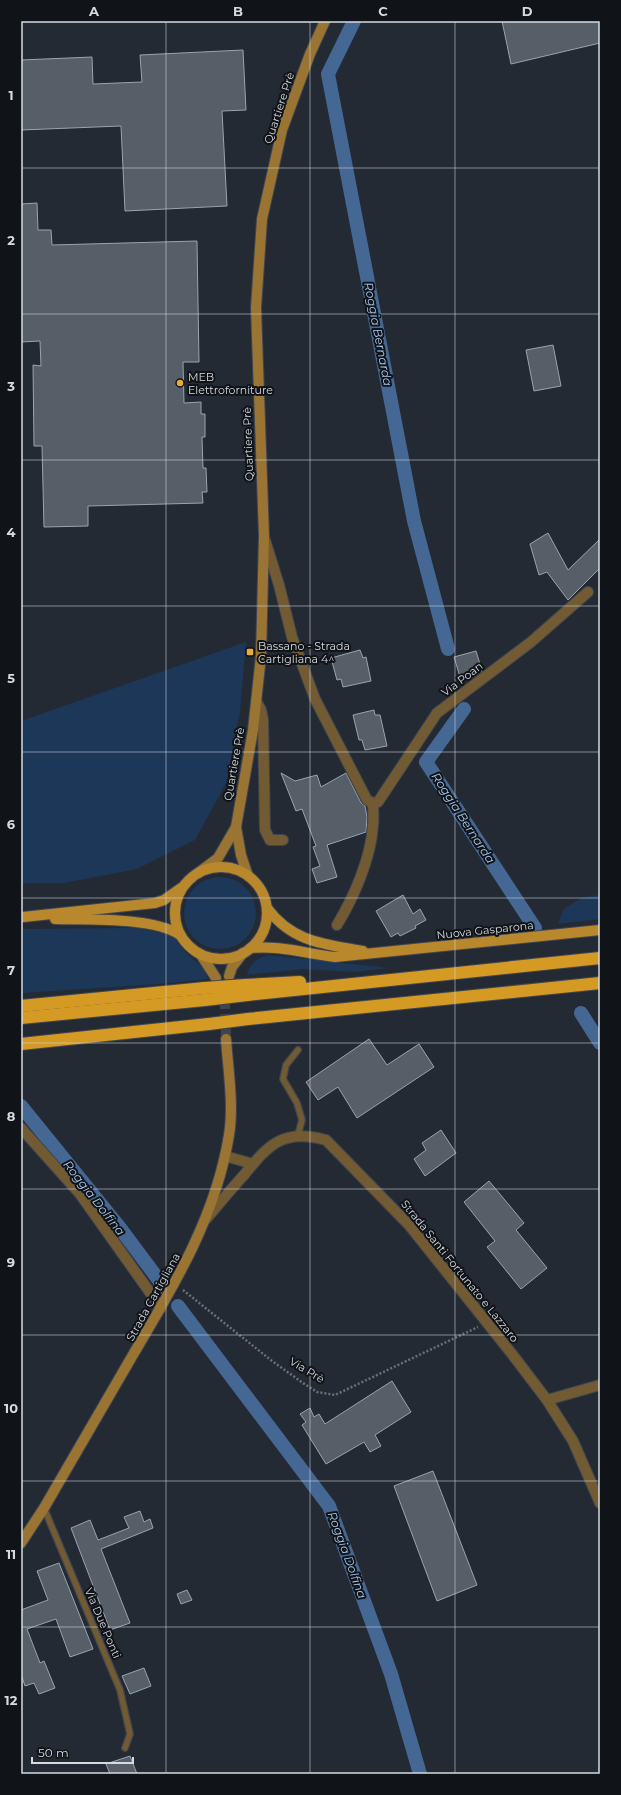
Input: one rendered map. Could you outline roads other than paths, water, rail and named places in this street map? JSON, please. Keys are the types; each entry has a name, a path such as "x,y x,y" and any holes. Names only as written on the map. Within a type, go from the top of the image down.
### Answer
{"highway":[{"path":"21,1006 373,982 600,958"},
{"path":"21,1044 600,983"},
{"path":"21,1018 205,1000 246,990"}],"main road":[{"name":"Nuova Gasparona","path":"373,952 309,941 274,919 267,908 257,885 248,876 236,870 223,867 210,868 198,873 183,886 176,902 175,919 180,935 193,950 201,955 215,959 230,958 247,951 274,947 335,958 373,952 600,930"},
{"path":"22,917 155,903 164,900 183,886"},
{"path":"247,951 260,937 266,923 267,908"},
{"path":"22,917 144,923 164,926 180,935"}],"street":[{"name":"Quartiere Prè","path":"248,876 241,855 236,827 252,730 261,656 264,536 256,308 262,219 282,130 310,54 325,21"},
{"path":"264,536 292,637 315,699 367,800 373,804 374,825 368,857 345,911 337,925"},
{"name":"Via Poan","path":"373,804 378,802 437,712 531,642 588,592"},
{"path":"256,701 261,710 263,720 265,830 270,840 283,840"},
{"name":"Quartiere Prè","path":"198,873 218,858 236,827"},
{"path":"229,976 232,967 247,951"},
{"path":"201,955 216,978"},
{"name":"Strada Cartigliana","path":"21,1542 44,1508 175,1284 206,1219 214,1198 225,1156 231,1119 226,1039"},
{"path":"21,1128 80,1194 161,1308"},
{"name":"Strada Santi Fortunato e Lazzaro","path":"206,1219 262,1153 274,1142 286,1137 298,1135 311,1136 326,1140 409,1225 547,1400 573,1441 600,1503"},
{"path":"225,1156 253,1164"},
{"path":"547,1400 600,1384"}],"lane":[{"path":"298,1050 286,1065 283,1079 297,1103 302,1120 298,1135"},
{"name":"Via Due Ponti","path":"44,1508 120,1690 130,1734 125,1748"}],"waterway":[{"name":"Roggia Bernarda","path":"354,21 328,74 414,521 448,649"},
{"name":"Roggia Bernarda","path":"464,709 426,762 535,928"},
{"name":"Roggia Bernarda","path":"581,1013 600,1043"},
{"name":"Roggia Dolfina","path":"21,1106 120,1228 167,1291"},
{"name":"Roggia Dolfina","path":"178,1306 329,1506 391,1674 420,1774"}],"tunnel":[{"path":"226,1039 225,1005 227,991"}],"place":[{"name":"MEB Elettroforniture","path":"180,383"},
{"name":"Bassano - Strada Cartigliana 4^","path":"250,652"}]}
